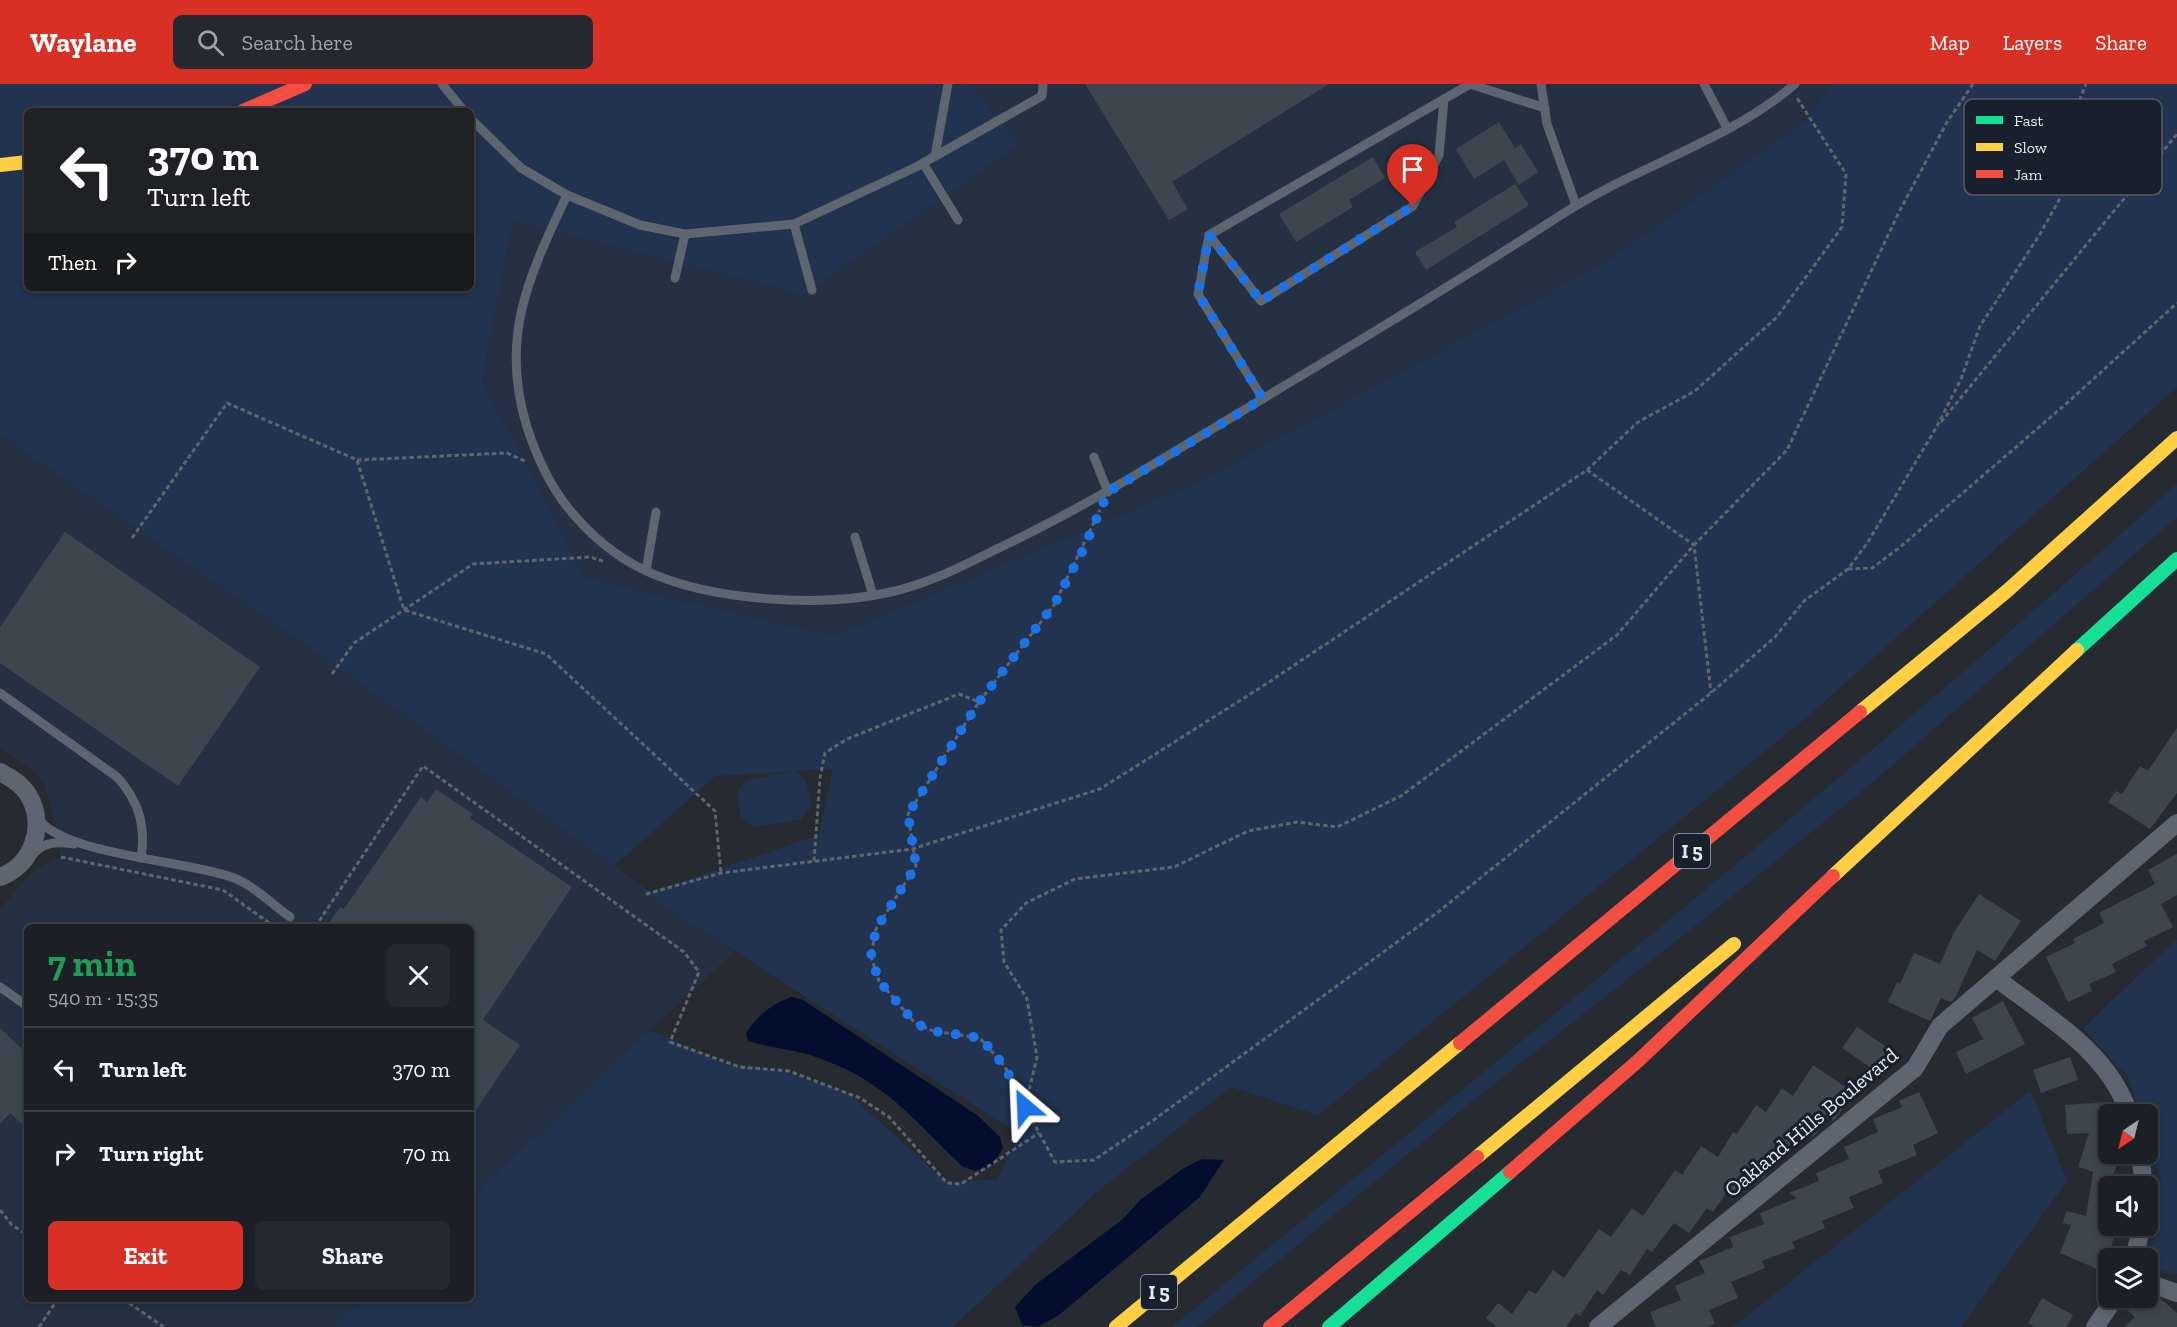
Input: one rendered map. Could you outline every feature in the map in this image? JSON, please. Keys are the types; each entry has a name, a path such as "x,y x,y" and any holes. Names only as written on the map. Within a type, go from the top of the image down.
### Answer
{"main road":[{"path":"250,108 305,84"},
{"path":"0,165 24,162"},
{"name":"I 5","path":"1116,1327 2007,591 2177,438"},
{"path":"1329,1327 1638,1061 1950,765 2177,559"},
{"path":"1785,902 1950,765"},
{"path":"1270,1327 1748,932"},
{"path":"1099,1327 1201,1256"}],"street":[{"path":"0,772 16,781 28,794 35,811 35,839 22,863 3,877"},
{"name":"Oakland Hills Boulevard","path":"1598,1327 1915,1068 1940,1026 2177,823"},
{"path":"1996,978 2085,1046 2110,1075 2124,1104"},
{"path":"2158,1286 2177,1293"},
{"path":"2095,1327 2108,1308"}],"lane":[{"path":"442,84 462,108"},
{"path":"934,156 948,84"},
{"path":"474,122 521,168 567,195 640,225 685,234 794,224 923,163 1042,96 1043,84"},
{"path":"1263,399 1198,294 1209,235 1470,84 1545,108"},
{"path":"1541,84 1547,124 1576,205"},
{"path":"1704,84 1727,128"},
{"path":"567,195 538,256 523,301 515,342 518,398 543,469 568,507 595,538 646,571 723,595 810,600 873,595 938,578 1108,492 1431,298 1576,205 1727,128 1792,87"},
{"path":"1209,235 1261,301 1413,206 1439,155 1444,99"},
{"path":"923,163 958,220"},
{"path":"794,224 812,290"},
{"path":"675,278 685,234"},
{"path":"1094,457 1108,492"},
{"path":"646,571 656,512"},
{"path":"855,537 873,595"},
{"path":"0,693 117,777 139,810 143,828 141,858"},
{"path":"35,811 50,831 91,845 236,878 291,922"},
{"path":"22,863 42,845 63,843 91,845"},
{"path":"0,987 24,1003"}],"path":[{"path":"1025,1107 1037,1057 1027,999 1004,962 1001,930 1026,903 1075,879 1174,867 1248,831 1297,822 1337,827 1401,796 1617,635 1694,545 1787,450 1898,214 1947,122 1973,84"},
{"path":"2080,99 2086,84"},
{"path":"646,894 721,873 912,849 1100,789 1263,686 1587,470 1638,422 1695,391 1777,317 1842,226 1846,174 1792,87"},
{"path":"2162,152 2177,134"},
{"path":"1108,492 1084,548 1054,605 979,702 908,814 916,866 876,929 871,956 879,981 915,1023 933,1031 981,1038 1005,1067 1055,1162 1094,1160 1155,1119 1438,912 1711,693 1775,637 1804,601 1848,569 1868,542 1936,428 1961,379 1980,326 2040,234 2061,195"},
{"path":"1936,428 2127,195"},
{"path":"1848,569 1872,568 1899,548 2067,403 2177,303"},
{"path":"132,538 227,403 357,460 507,453 543,469"},
{"path":"357,460 404,610"},
{"path":"1587,470 1694,545 1711,693"},
{"path":"332,674 354,643 473,564 590,557 613,563"},
{"path":"404,610 546,654 715,811 721,873"},
{"path":"814,861 820,778 825,753 846,739 959,694 979,702"},
{"path":"317,924 423,766 684,952 699,972 670,1042 740,1067 789,1071 860,1098 889,1117 947,1183 961,1184 1039,1133"},
{"path":"63,843 61,857 223,890 271,924"},
{"path":"278,924 291,922 301,924"},
{"path":"0,1210 12,1225 24,1233"},
{"path":"39,1327 56,1302"},
{"path":"127,1302 164,1327"}],"shaded area":[{"path":"0,84 972,84 1019,145 804,295 513,220 482,380 586,578 834,636 1194,484 1609,260 1808,119 1831,84 2177,84 2177,387 1807,717 1318,1115 1231,1087 1098,1191 953,1327 331,1327 358,1302 474,1302 474,1194 650,1030 721,1062 774,1069 847,1092 947,1183 997,1179 1020,1135 646,894 819,835 833,769 715,776 614,866 313,650 0,435"},
{"path":"972,84 1831,84 1808,119 1609,260 1194,484 834,636 586,578 482,380 513,219 804,295 1018,146"},
{"path":"0,435 313,650 734,952 474,1194 474,924 24,924 24,1302 358,1302 331,1327 0,1327 0,909 37,868 61,857 53,829 52,807 43,783 30,768 0,748"},
{"path":"2177,484 2177,517 1874,781 1704,919 1470,1103 1198,1327 1172,1327 1553,1016 1805,806 2054,593"},
{"path":"794,771 805,779 811,805 801,819 755,827 741,817 737,792 746,781"},
{"path":"2177,939 2177,1274 2158,1270 2158,1248 2151,1248 2153,1236 2158,1236 2158,1199 2161,1178 2156,1164 2158,1104 2137,1104 2127,1075 2083,1028"},
{"path":"791,997 803,1000 977,1115 1000,1137 1003,1148 992,1165 975,1171 963,1167 897,1103 861,1078 840,1067 808,1054 748,1041 746,1034 760,1016 777,1003"},
{"path":"2030,1091 2067,1181 1961,1327 1733,1327"},
{"path":"1202,1159 1224,1160 1200,1197 1059,1315 1038,1327 1022,1325 1015,1307 1035,1285 1123,1219 1140,1200 1184,1168"}],"building":[{"path":"1085,84 1329,84 1172,182 1188,209 1169,220"},
{"path":"1499,122 1515,148 1521,144 1538,172 1519,185 1504,160 1474,179 1456,149"},
{"path":"1373,157 1385,178 1349,200 1353,207 1296,242 1279,214"},
{"path":"1515,184 1529,205 1426,270 1415,252 1457,227 1454,222"},
{"path":"65,532 260,667 178,786 0,663 0,627"},
{"path":"2177,728 2177,793 2150,829 2108,802 2116,791 2122,794 2140,766 2148,771"},
{"path":"436,789 473,814 470,818 572,887 483,1020 520,1045 474,1113 474,924 328,924 340,907 344,909 421,797 427,802"},
{"path":"2177,854 2177,895 2161,904 2173,927 2144,941 2147,946 2112,964 2116,972 2089,984 2092,991 2068,1002 2046,957 2075,943 2073,939 2104,923 2099,913 2155,884 2148,870"},
{"path":"1979,894 2021,921 1995,961 1977,950 1955,998 1951,1002 1941,998 1930,1021 1888,1002 1897,982 1900,984 1914,953 1940,964 1954,932"},
{"path":"2003,1001 2025,1044 1966,1074 1956,1052 1983,1039 1972,1018"},
{"path":"1857,1027 1897,1054 1883,1076 1842,1048"},
{"path":"0,1028 24,1051 24,1126 10,1113 0,1124"},
{"path":"2070,1057 2078,1080 2041,1093 2033,1070"},
{"path":"1813,1065 1853,1092 1836,1118 1833,1121 1830,1115 1813,1137 1803,1129 1782,1159 1778,1157 1763,1178 1750,1169 1733,1196 1727,1192 1713,1212 1707,1208 1689,1233 1674,1223 1652,1252 1647,1249 1630,1275 1621,1270 1603,1295 1597,1290 1580,1316 1576,1313 1566,1327 1497,1327 1486,1318 1498,1303 1512,1314 1529,1290 1536,1294 1553,1270 1564,1278 1599,1229 1611,1237 1632,1208 1643,1216 1675,1170 1682,1175 1701,1146 1718,1157 1733,1132 1737,1134 1756,1105 1766,1112 1782,1088 1793,1096"},
{"path":"1919,1092 1938,1133 1913,1145 1917,1155 1878,1171 1883,1183 1849,1197 1854,1208 1822,1221 1825,1228 1792,1242 1795,1248 1762,1261 1765,1268 1731,1282 1738,1298 1709,1310 1715,1324 1707,1327 1656,1327 1650,1312 1681,1300 1675,1286 1705,1273 1699,1261 1733,1247 1730,1237 1764,1224 1760,1213 1797,1198 1789,1193 1819,1181 1816,1173 1849,1159 1844,1147 1878,1132 1873,1119 1902,1107 1899,1101"},
{"path":"2108,1102 2108,1104 2098,1104 2098,1164 2117,1164 2113,1176 2098,1176 2098,1236 2114,1236 2111,1248 2098,1248 2098,1269 2060,1253 2071,1225 2063,1223 2066,1211 2086,1216 2093,1172 2078,1167 2089,1133 2067,1134 2065,1105"},
{"path":"2042,1298 2073,1315 2066,1327 2035,1327 2028,1323"},
{"path":"2158,1298 2161,1299 2177,1313 2177,1327 2124,1327 2135,1317 2128,1311 2131,1308 2158,1308"}],"traffic: fast":[{"path":"2077,650 2177,559"},
{"path":"1329,1327 1510,1172"}],"traffic: slow":[{"path":"0,165 24,162"},
{"path":"1860,712 2007,591 2177,438"},
{"path":"1833,876 2077,650"},
{"path":"1477,1157 1734,944"},
{"path":"1116,1327 1460,1043"}],"traffic: jam":[{"path":"250,108 305,84"},
{"path":"1460,1043 1860,712"},
{"path":"1510,1172 1638,1061 1833,876"},
{"path":"1270,1327 1477,1157"}],"route":[{"path":"1025,1107 1005,1067 981,1038 933,1031 915,1023 879,981 871,956 876,929 916,866 908,814 979,702 1054,605 1084,548 1108,492 1263,399 1198,294 1209,235 1261,301 1413,206"}]}
